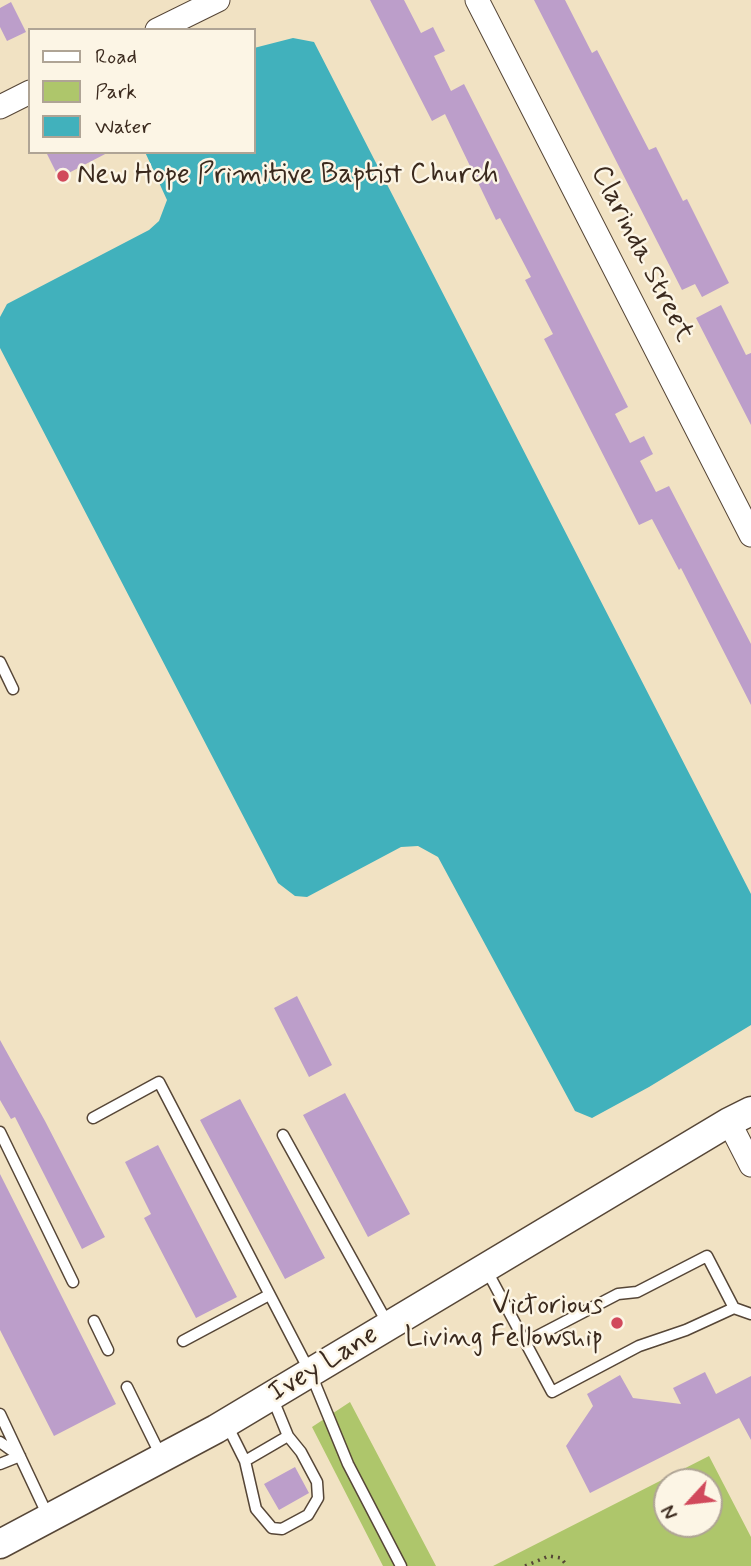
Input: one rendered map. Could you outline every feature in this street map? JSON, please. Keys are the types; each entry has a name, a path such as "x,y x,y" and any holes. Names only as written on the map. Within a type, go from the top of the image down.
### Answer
{"street":[{"path":"161,28 218,0"},
{"name":"Clarinda Street","path":"477,0 751,535"},
{"path":"0,107 28,93"},
{"path":"740,1117 751,1165"},
{"name":"Ivey Lane","path":"0,1544 226,1424 740,1117"}],"lane":[{"path":"0,662 13,689"},
{"path":"93,1118 159,1082 311,1374 348,1464 401,1566"},
{"path":"0,1132 73,1282"},
{"path":"283,1135 389,1326"},
{"path":"526,1342 618,1294 638,1292 706,1256 734,1308 751,1314"},
{"path":"486,1269 552,1392 639,1346 687,1330 734,1308"},
{"path":"183,1341 269,1295"},
{"path":"94,1321 108,1350"},
{"path":"127,1387 162,1458"},
{"path":"226,1424 245,1461 256,1510 272,1528 282,1529 308,1515 318,1498 317,1482 301,1452 288,1436 272,1396"},
{"path":"0,1414 49,1518"},
{"path":"245,1461 288,1436"},
{"path":"0,1442 20,1456"},
{"path":"0,1464 20,1456"}],"path":[{"path":"525,1566 550,1556 561,1558 567,1566"}],"green space":[{"path":"350,1402 436,1566 383,1566 312,1427"},
{"path":"709,1456 715,1468 685,1468"},
{"path":"723,1483 751,1537 751,1566 493,1566 653,1485 653,1538 723,1538"}],"water":[{"path":"293,38 314,42 751,894 751,1025 592,1118 575,1111 438,857 418,846 401,847 307,897 295,896 278,883 0,348 0,317 7,304 149,230 159,221 167,200 146,154 256,154 256,47"}],"building":[{"path":"370,0 404,0 421,33 433,27 445,51 434,56 451,91 464,84 628,407 615,414 630,443 644,436 653,454 640,461 656,492 669,486 751,644 751,705 681,568 679,570 652,519 639,525 544,339 553,334 525,280 531,277 500,218 496,220 445,114 432,121"},
{"path":"534,0 565,0 592,53 597,50 649,150 656,147 683,201 687,199 729,283 702,297 695,284 682,290"},
{"path":"11,2 26,32 7,41 0,27 0,8"},
{"path":"47,154 105,154 59,178"},
{"path":"721,305 746,355 751,353 751,425 696,318"},
{"path":"297,996 332,1065 309,1077 274,1008"},
{"path":"0,1040 105,1237 82,1249 15,1117 11,1119 0,1100"},
{"path":"345,1093 410,1214 368,1237 303,1115"},
{"path":"240,1099 325,1258 285,1279 200,1120"},
{"path":"158,1145 237,1297 196,1318 144,1218 151,1214 125,1162"},
{"path":"0,1174 116,1404 54,1436 0,1330"},
{"path":"705,1372 716,1394 751,1376 751,1440 739,1418 590,1493 566,1446 593,1406 587,1394 620,1375 633,1398 681,1404 673,1388"},
{"path":"295,1467 309,1493 279,1510 264,1484"}],"place":[{"name":"New Hope Primitive Baptist Church","path":"63,176"},
{"name":"Victorious Living Fellowship","path":"617,1323"}]}
